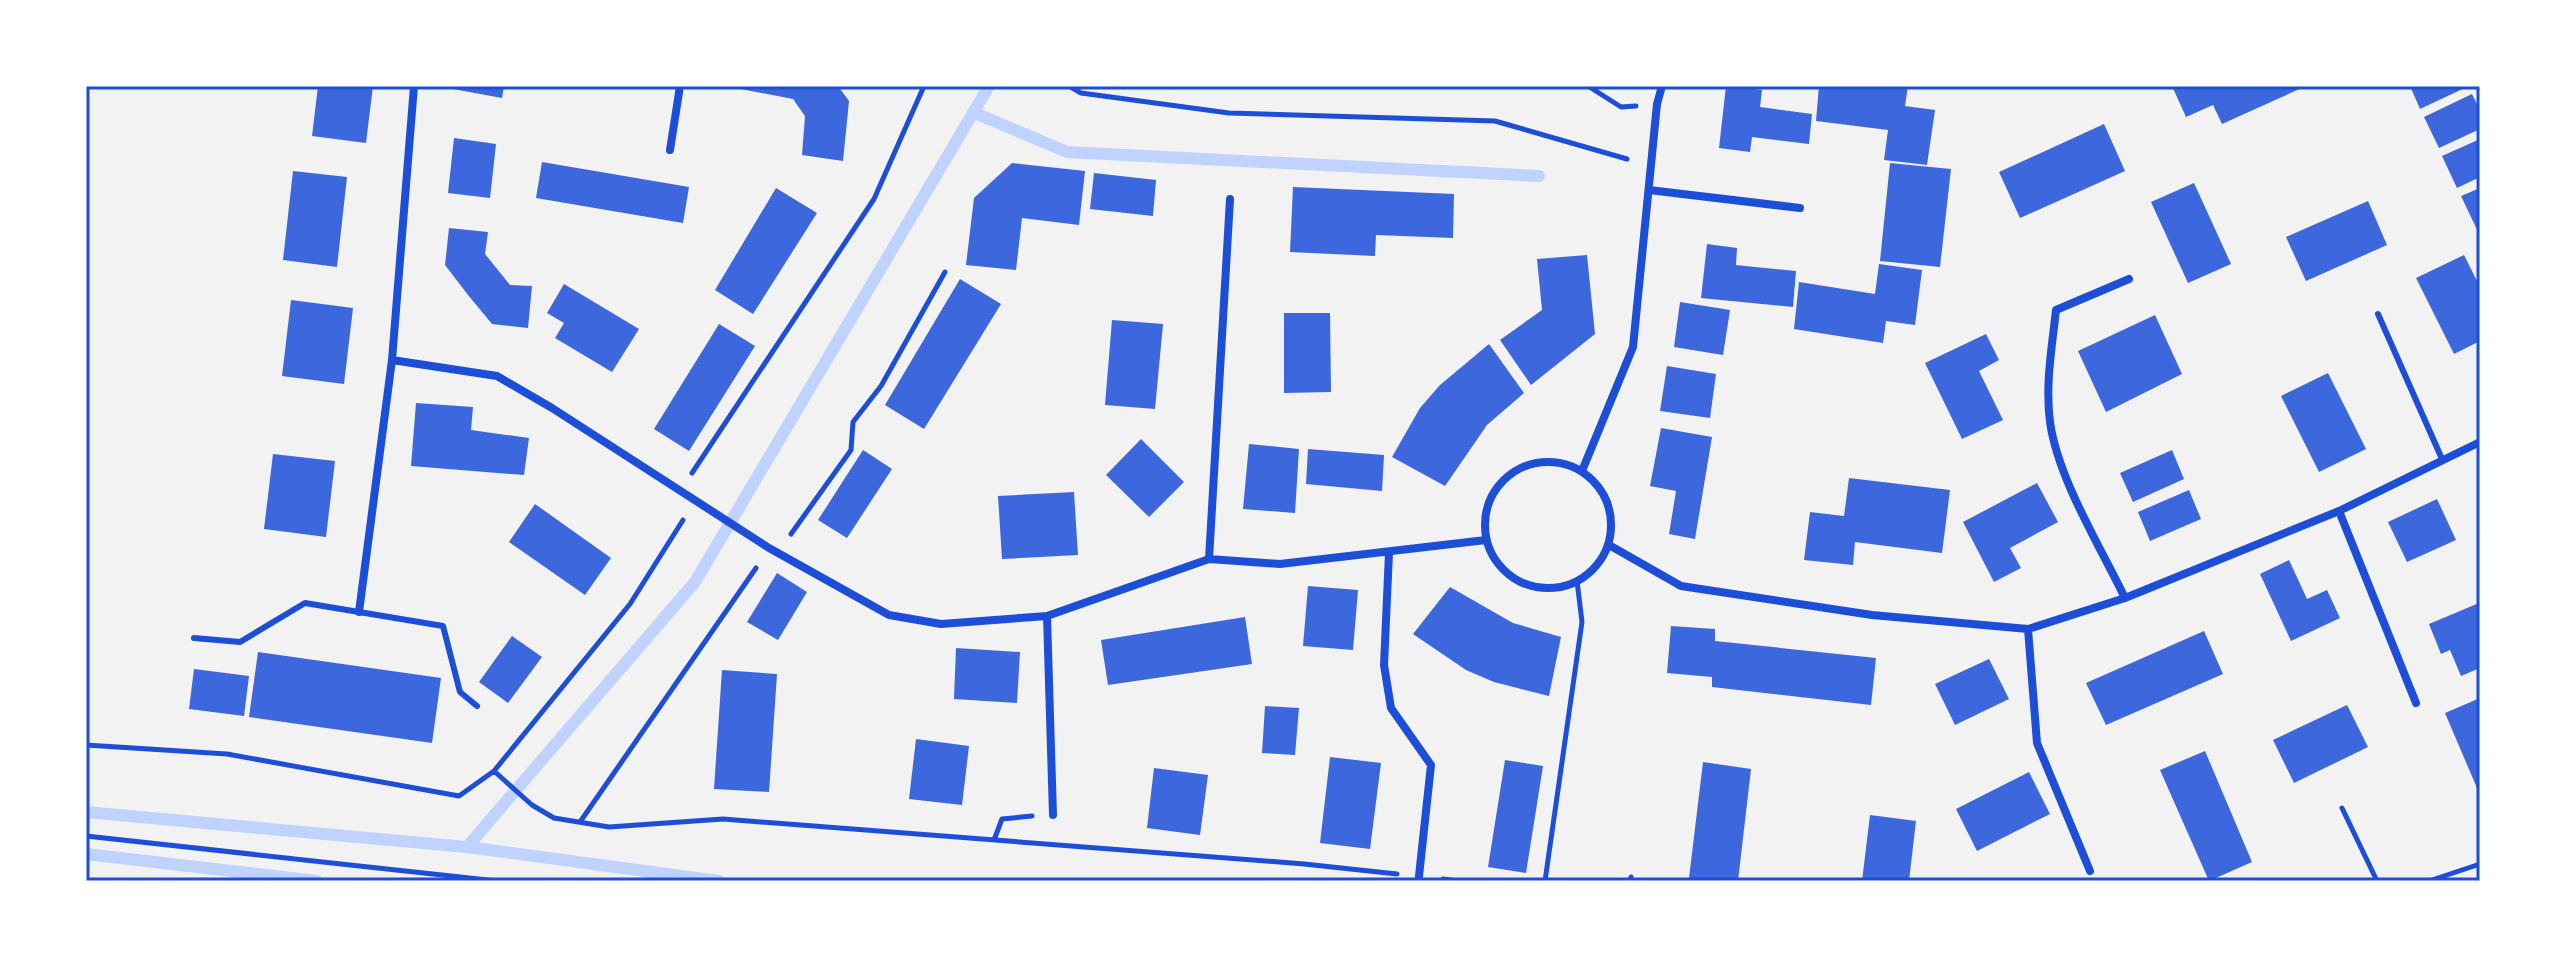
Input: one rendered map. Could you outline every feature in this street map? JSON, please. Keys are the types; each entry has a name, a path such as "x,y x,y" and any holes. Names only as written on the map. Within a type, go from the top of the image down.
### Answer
{"street":[{"path":"359,612 392,360 414,86"},
{"path":"670,150 680,86"},
{"path":"1582,471 1633,347 1657,104 1662,86"},
{"path":"1649,190 1800,208"},
{"path":"1209,559 1230,199"},
{"path":"2125,598 2069,481 2050,423 2049,372 2056,310 2129,279"},
{"path":"392,360 497,376 773,550 889,615 941,624 1047,616 1209,559 1280,564 1486,540"},
{"path":"1609,545 1681,586 1872,615 2028,629 2125,598 2339,511 2480,442"},
{"path":"1557,462 1582,471 1606,497 1611,518 1609,545 1601,560 1577,581 1555,588 1535,587 1505,572 1486,540 1488,504 1497,487 1511,473 1529,464 1557,462"},
{"path":"2339,511 2416,703"},
{"path":"1389,553 1384,665 1391,708 1431,765 1419,876"},
{"path":"1047,616 1053,815"},
{"path":"2028,629 2037,743 2090,871"}],"lane":[{"path":"2378,314 2442,459"},
{"path":"194,638 240,642 305,603 443,626 460,692 477,706"}],"path":[{"path":"680,491 874,199 924,86"},
{"path":"1069,86 1081,93 1229,113 1495,121 1651,166"},
{"path":"1588,86 1621,107 1657,104"},
{"path":"580,822 754,569 773,550 851,450 853,422 881,386 945,272"},
{"path":"86,745 227,754 459,796 494,771 630,604 695,501"},
{"path":"1545,881 1582,622 1577,581"},
{"path":"494,771 532,805 554,818 609,827 723,819 1304,864 1458,881"},
{"path":"2342,808 2377,881"},
{"path":"994,840 1002,819 1053,815"},
{"path":"86,836 497,881"},
{"path":"2429,881 2480,864"}],"building":[{"path":"318,86 373,86 366,143 312,136"},
{"path":"454,86 504,86 502,98 453,89"},
{"path":"725,86 838,86 849,101 843,161 802,155 805,116 793,99"},
{"path":"1726,86 1762,90 1760,107 1812,114 1809,144 1752,137 1750,152 1719,148"},
{"path":"1819,86 1908,86 1905,106 1935,110 1927,165 1884,160 1888,130 1816,121"},
{"path":"2172,86 2306,86 2222,124 2213,105 2186,117"},
{"path":"2410,86 2469,86 2420,109"},
{"path":"2472,94 2480,110 2480,129 2439,148 2424,117"},
{"path":"2104,124 2125,171 2020,218 1999,172"},
{"path":"454,138 496,144 490,198 448,193"},
{"path":"2480,139 2480,177 2457,188 2442,156"},
{"path":"542,162 689,187 683,223 536,198"},
{"path":"1012,163 1085,171 1079,225 1022,218 1016,270 966,265 974,198"},
{"path":"1890,163 1951,169 1940,267 1880,261"},
{"path":"293,171 347,177 337,267 283,260"},
{"path":"1094,173 1156,180 1153,216 1090,209"},
{"path":"2194,183 2231,264 2188,283 2151,202"},
{"path":"1293,187 1454,194 1453,238 1376,235 1375,256 1290,252"},
{"path":"776,188 817,213 753,314 715,290"},
{"path":"2480,188 2480,236 2461,196"},
{"path":"2368,201 2387,245 2306,281 2286,237"},
{"path":"449,228 488,232 485,254 510,285 532,286 528,328 492,324 468,295 445,265"},
{"path":"1707,244 1737,248 1736,265 1796,271 1793,307 1701,298"},
{"path":"1587,255 1595,334 1531,385 1500,340 1542,310 1537,259"},
{"path":"2464,255 2480,287 2480,341 2454,354 2416,278"},
{"path":"1879,264 1922,270 1915,325 1886,321 1883,343 1794,329 1799,282 1875,294"},
{"path":"960,279 1001,304 924,429 885,405"},
{"path":"564,284 639,329 612,372 555,338 564,323 547,313"},
{"path":"291,300 353,308 344,384 282,376"},
{"path":"1680,302 1730,310 1723,355 1674,347"},
{"path":"1284,313 1330,313 1331,392 1284,393"},
{"path":"2155,315 2182,374 2106,412 2078,351"},
{"path":"1112,320 1163,324 1155,409 1105,405"},
{"path":"719,324 755,346 689,451 654,429"},
{"path":"1986,334 1999,360 1979,371 2003,420 1962,439 1925,363"},
{"path":"1489,344 1524,393 1487,425 1445,486 1392,457 1420,408 1440,385"},
{"path":"1667,366 1716,374 1710,418 1660,411"},
{"path":"2328,373 2366,449 2319,472 2281,396"},
{"path":"416,403 473,407 471,430 529,438 524,475 411,466"},
{"path":"1661,428 1712,437 1695,539 1669,534 1676,491 1650,486"},
{"path":"1141,439 1184,482 1149,517 1106,475"},
{"path":"1249,444 1299,449 1295,513 1243,509"},
{"path":"1308,449 1384,455 1382,491 1306,484"},
{"path":"863,450 892,469 847,538 818,520"},
{"path":"2172,450 2184,479 2133,502 2120,473"},
{"path":"273,454 335,461 326,537 264,529"},
{"path":"1849,478 1950,490 1942,553 1855,542 1853,565 1804,560 1810,512 1844,516"},
{"path":"2037,483 2058,522 2010,548 2021,568 1994,582 1963,522"},
{"path":"2189,490 2201,519 2150,541 2138,512"},
{"path":"1074,492 1078,555 1002,559 998,496"},
{"path":"2437,499 2456,540 2407,562 2388,522"},
{"path":"535,504 611,558 585,595 509,542"},
{"path":"2289,560 2307,599 2327,590 2340,618 2291,641 2260,574"},
{"path":"777,573 807,592 778,640 747,622"},
{"path":"1308,586 1358,590 1353,650 1303,646"},
{"path":"1450,587 1513,623 1561,637 1549,696 1494,682 1466,670 1413,634"},
{"path":"2479,603 2480,668 2461,676 2450,650 2441,654 2429,624"},
{"path":"1245,617 1252,664 1108,685 1101,640"},
{"path":"1671,626 1715,629 1715,641 1876,658 1871,705 1712,687 1712,677 1667,673"},
{"path":"2204,631 2223,674 2106,725 2086,683"},
{"path":"512,636 542,657 508,703 479,682"},
{"path":"956,648 1020,652 1017,703 954,699"},
{"path":"258,652 441,678 432,743 249,717"},
{"path":"1989,659 2009,699 1955,725 1935,684"},
{"path":"194,669 249,676 244,716 189,709"},
{"path":"722,670 777,674 769,792 714,789"},
{"path":"2480,698 2480,795 2445,713"},
{"path":"2347,705 2368,747 2294,783 2273,740"},
{"path":"1265,706 1299,708 1295,755 1262,753"},
{"path":"916,739 969,746 962,805 909,799"},
{"path":"2205,751 2252,862 2209,881 2160,770"},
{"path":"1330,757 1381,763 1370,849 1320,843"},
{"path":"1505,760 1543,766 1526,873 1488,867"},
{"path":"1703,762 1751,769 1738,881 1689,878"},
{"path":"1154,768 1208,775 1200,835 1147,828"},
{"path":"2029,772 2050,814 1977,851 1956,809"},
{"path":"1870,815 1916,821 1909,881 1862,881"}],"waterway":[{"path":"467,847 695,582 989,86"},
{"path":"975,113 1067,152 1539,176"},
{"path":"86,812 467,847 719,881"},
{"path":"86,854 317,881"}]}
